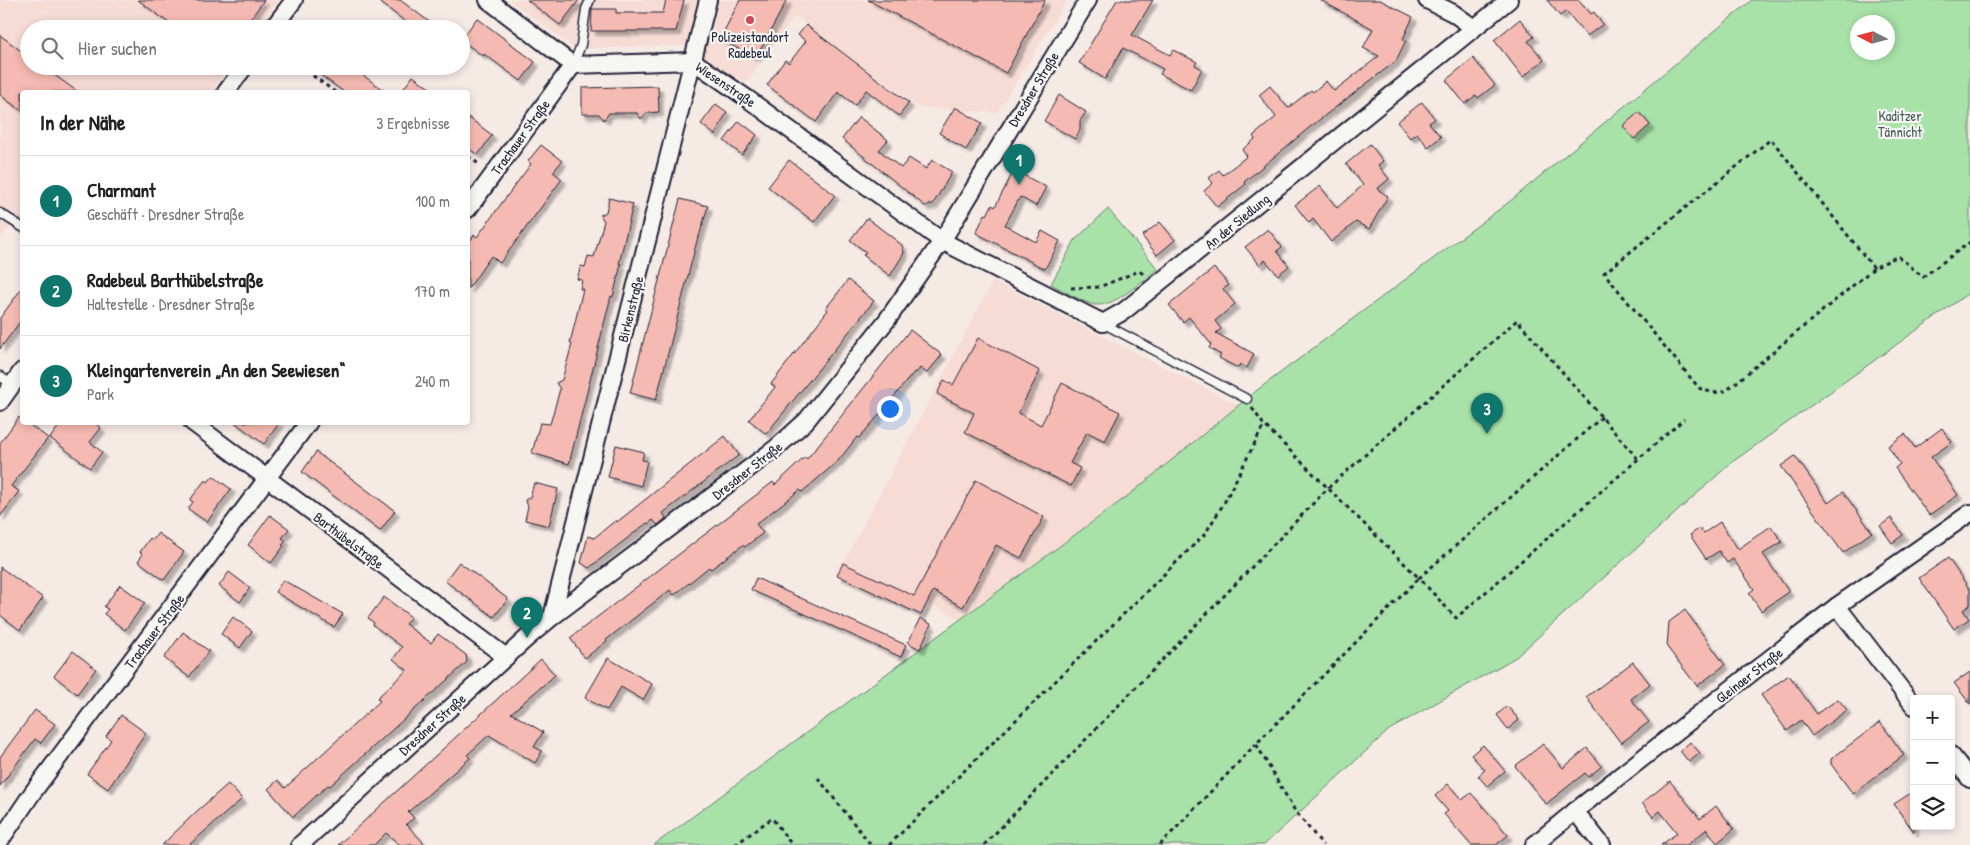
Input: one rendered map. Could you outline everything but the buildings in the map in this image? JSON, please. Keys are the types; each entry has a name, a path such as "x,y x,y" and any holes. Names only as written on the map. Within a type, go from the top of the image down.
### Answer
{"street":[{"path":"279,20 294,0"},
{"path":"488,0 573,64"},
{"name":"Birkenstraße","path":"552,617 708,0"},
{"name":"Dresdner Straße","path":"300,845 552,617 776,448 806,421 886,320 942,240 1088,0"},
{"path":"1428,0 1453,13 1474,28"},
{"name":"An der Siedlung","path":"1103,323 1124,311 1158,285 1509,0"},
{"name":"Wiesenstraße","path":"573,64 693,61 942,240"},
{"name":"Trachauer Straße","path":"470,206 573,64"},
{"path":"227,90 238,75"},
{"path":"942,240 1103,323"},
{"path":"0,402 6,380 20,372"},
{"name":"Barthübelstraße","path":"196,425 506,657"},
{"name":"Trachauer Straße","path":"0,840 33,792 307,425"},
{"name":"Gleinaer Straße","path":"1534,845 1837,606 1970,513"},
{"path":"1837,606 1910,701"},
{"path":"1955,760 1970,779"},
{"path":"1575,811 1602,845"}],"lane":[{"path":"573,64 581,46 586,9 590,0"},
{"path":"0,213 20,226"},
{"path":"1103,323 1247,399"}],"path":[{"path":"312,75 332,90"},
{"path":"1874,268 1771,139 1604,273 1699,388 1714,393 1726,391 1874,268 1898,256 1923,277 1970,242"},
{"path":"1054,299 1064,289 1078,286 1099,287 1139,271 1158,285"},
{"path":"984,845 1328,488 1517,320 1638,459"},
{"path":"1247,399 1264,425 1419,578 1456,618 1684,419"},
{"path":"1160,845 1419,578 1602,418"},
{"path":"889,845 1205,534 1224,503 1264,425"},
{"path":"1256,744 1296,811 1323,845"},
{"path":"818,778 871,845"},
{"path":"735,845 772,818 792,845"}],"shaded area":[{"path":"0,0 279,0 265,20 20,20 20,75 223,75 212,90 20,90 20,233 11,226 0,239"},
{"path":"509,0 1067,0 997,113 918,107 795,16 746,83 683,45 576,49"},
{"path":"993,281 1240,406 1129,495 960,619 843,563"}],"green space":[{"name":"Kaditzer Tännicht","path":"1752,0 1970,0 1970,292 1731,463 1516,657 1389,730 1264,845 654,845 1129,495 1256,391 1509,202"},
{"path":"1108,209 1158,269 1117,299 1099,305 1091,304 1051,284 1075,240"}],"place":[{"name":"Polizeistandort Radebeul","path":"750,20"},
{"name":"Charmant","path":"1019,185"},
{"name":"Kleingartenverein „An den Seewiesen“","path":"1487,434"},
{"name":"Radebeul Barthübelstraße","path":"527,638"}]}
